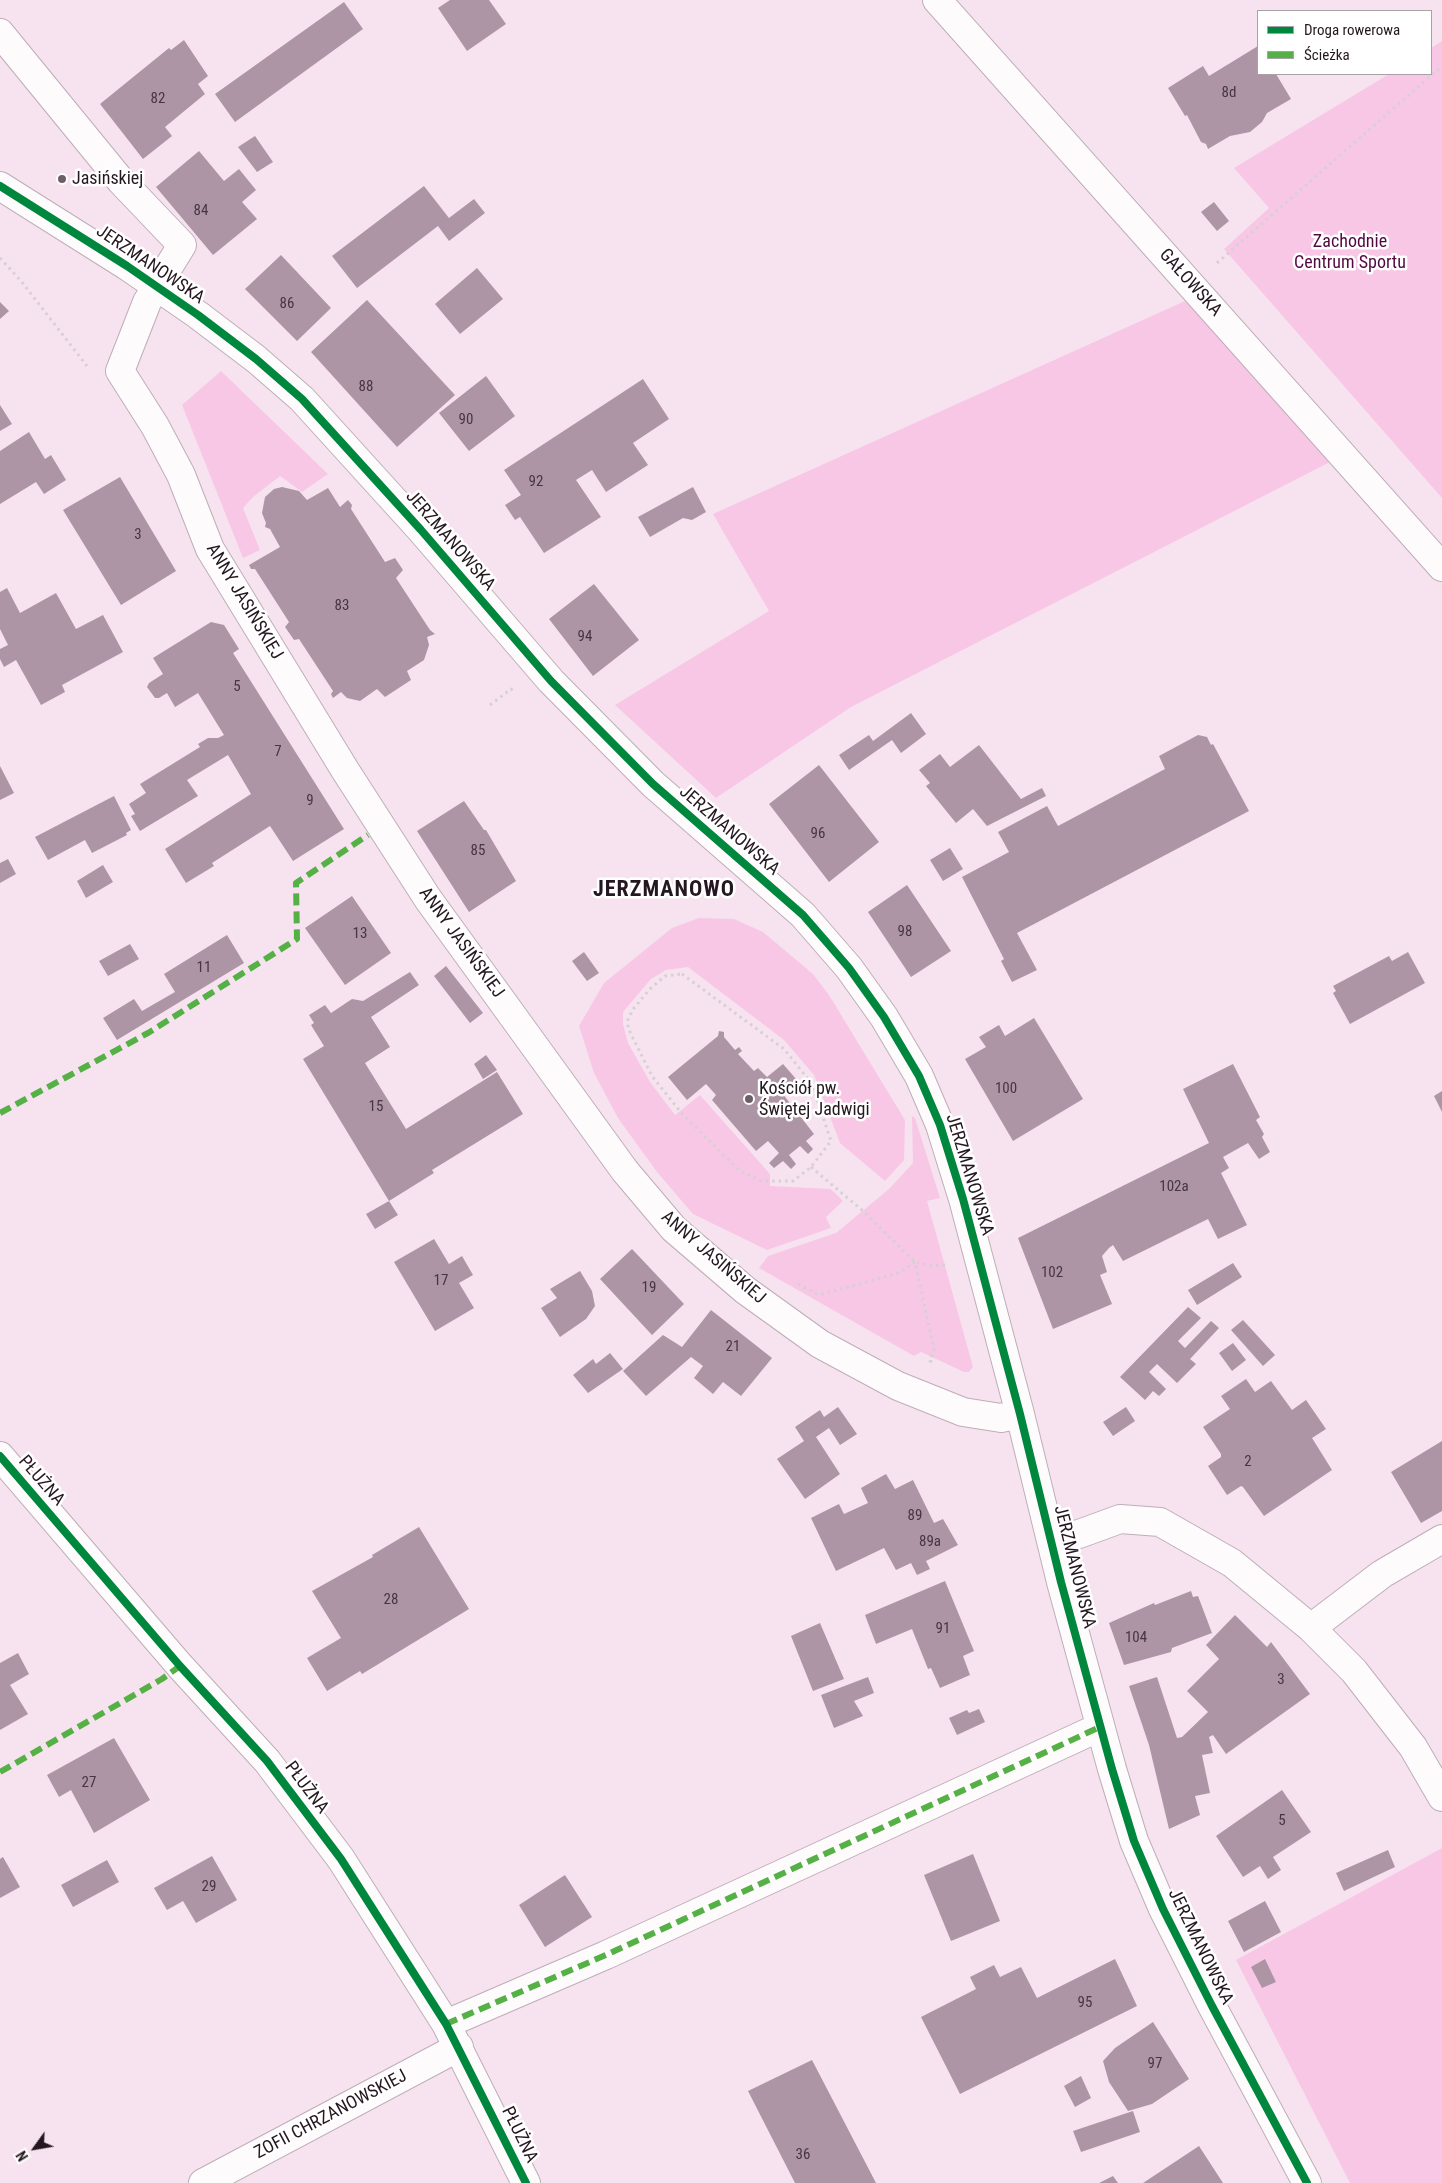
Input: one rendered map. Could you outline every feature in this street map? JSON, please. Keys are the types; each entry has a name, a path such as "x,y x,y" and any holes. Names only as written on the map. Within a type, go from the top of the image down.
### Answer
{"street":[{"name":"GAŁOWSKA","path":"938,0 1442,567"},
{"path":"0,33 121,181 182,245 156,287"},
{"name":"JERZMANOWSKA","path":"0,186 218,329 302,399 421,530 551,681 653,784 803,915 850,968 884,1017 919,1076 940,1125 963,1199 1052,1538 1061,1582 1100,1727 1134,1841 1163,1909 1212,2006 1307,2183"},
{"name":"ANNY JASIŃSKIEJ","path":"156,287 147,302 120,372 155,426 182,475 210,549 345,770 428,899 625,1171 674,1229 745,1290 820,1344 898,1386 964,1412 993,1418 1020,1414"},
{"name":"PŁUŻNA","path":"0,1456 180,1666 267,1761 341,1859 452,2035 526,2183"},
{"path":"1052,1538 1079,1534 1120,1519 1160,1522 1232,1563 1312,1628 1354,1671 1412,1747 1442,1797"},
{"path":"1312,1628 1382,1574 1442,1539"},
{"name":"ZOFII CHRZANOWSKIEJ","path":"204,2183 452,2035 606,1955 1100,1727"}],"path":[{"path":"1432,75 1442,66"},
{"path":"1192,284 1432,75"},
{"path":"0,258 21,281 40,307"},
{"path":"490,705 511,689 517,695"},
{"path":"682,974 689,977 784,1049 804,1073 812,1084 831,1141 811,1167 793,1181 761,1181 740,1171 683,1115 666,1095 652,1076 628,1028 628,1019 634,1008 665,976 682,974"},
{"path":"811,1167 863,1211 916,1262 932,1266 950,1264"},
{"path":"796,1283 819,1295 899,1273 916,1262"},
{"path":"916,1262 934,1349 930,1362 937,1365"}],"green space":[{"name":"Zachodnie Centrum Sportu","path":"1442,41 1442,498 1224,249 1269,208 1234,168 1387,75 1432,75 1432,47"},
{"path":"1185,301 1332,461 851,707 716,798 615,705 769,611 713,514"},
{"path":"221,371 328,474 302,492 280,476 253,497 243,508 260,550 243,558 182,405"},
{"path":"699,918 734,919 763,932 813,974 829,995 905,1120 904,1160 885,1181 840,1143 814,1075 784,1040 688,967 666,970 651,979 623,1012 623,1024 628,1043 650,1082 675,1115 700,1095 770,1174 770,1186 831,1189 843,1201 826,1217 831,1228 767,1250 693,1214 657,1172 618,1118 594,1073 579,1026 604,983 672,928"},
{"path":"912,1116 915,1118 940,1198 927,1201 973,1367 969,1372 964,1372 921,1352 914,1356 759,1268 768,1256 836,1233 889,1189 913,1163"},
{"path":"1442,1848 1442,2183 1350,2183 1236,1960"}],"building":[{"path":"450,0 489,0 506,24 467,51 438,8"},
{"path":"344,2 363,29 235,122 215,94"},
{"path":"184,40 208,76 198,84 205,94 165,127 172,136 143,159 100,104 169,48 171,50"},
{"path":"1257,47 1257,75 1277,75 1291,99 1267,113 1262,122 1250,132 1230,136 1208,149 1206,144 1201,142 1187,115 1185,116 1168,88 1203,66 1209,76"},
{"path":"255,136 273,162 257,172 238,147"},
{"path":"199,151 224,181 239,169 256,190 242,202 257,219 213,255 156,187"},
{"path":"424,186 449,218 474,199 485,213 449,241 438,226 357,288 332,256"},
{"path":"1214,202 1229,221 1217,231 1201,212"},
{"path":"281,255 331,308 297,341 245,289"},
{"path":"477,268 503,299 460,334 435,304"},
{"path":"367,300 455,395 397,447 311,352"},
{"path":"0,302 9,311 0,319"},
{"path":"486,376 515,416 469,451 439,413"},
{"path":"643,379 669,419 633,443 648,465 606,492 592,470 576,480 601,517 544,553 520,517 515,520 505,505 521,495 504,470"},
{"path":"0,405 12,424 0,431"},
{"path":"29,432 45,459 51,455 66,480 44,494 36,482 0,504 0,451"},
{"path":"120,477 176,571 121,605 63,510"},
{"path":"282,487 299,491 307,500 328,488 340,507 348,500 352,505 351,509 385,562 395,558 403,570 396,578 430,630 435,634 427,637 429,645 424,660 407,671 411,680 385,697 377,689 360,701 347,698 341,692 333,698 331,694 333,691 299,639 294,640 285,627 289,622 255,569 251,569 249,565 280,547 270,529 265,527 266,523 262,513 265,497 274,489"},
{"path":"693,487 706,512 692,520 683,518 650,537 638,517"},
{"path":"594,584 639,640 593,676 549,619"},
{"path":"7,588 20,613 56,593 76,629 103,615 123,652 62,685 65,692 41,705 16,660 4,667 0,659 0,649 8,645 0,629 0,592"},
{"path":"211,622 224,625 239,649 233,653 344,829 293,861 270,826 212,863 214,866 186,883 165,849 251,794 228,755 187,780 198,796 140,831 131,816 135,814 129,804 146,793 140,784 200,747 198,744 208,738 218,738 224,735 198,693 175,707 167,693 159,698 155,698 147,687 149,683 163,674 153,658"},
{"path":"911,713 926,734 901,753 892,740 849,770 839,755 869,735 873,741"},
{"path":"1198,735 1207,737 1211,745 1213,744 1249,811 1017,933 1037,970 1012,982 1001,961 1004,959 962,877 1009,852 998,832 1047,806 1058,826 1165,769 1159,756"},
{"path":"979,745 1021,799 1042,788 1046,796 987,826 973,809 956,823 926,786 930,783 919,770 940,754 950,767"},
{"path":"819,765 879,842 829,882 769,804"},
{"path":"0,766 14,793 0,800"},
{"path":"114,796 131,830 126,833 127,835 92,853 85,840 48,860 35,837"},
{"path":"464,801 484,830 486,830 516,881 469,912 417,831"},
{"path":"950,848 963,869 943,881 930,860"},
{"path":"8,859 16,874 0,883 0,863"},
{"path":"103,865 113,882 86,898 77,881"},
{"path":"907,885 951,951 911,977 868,912"},
{"path":"352,896 391,953 345,985 305,928"},
{"path":"227,935 244,963 117,1040 103,1018 134,999 142,1011 175,992 164,974"},
{"path":"130,944 139,959 108,976 99,961"},
{"path":"584,952 599,973 587,981 572,961"},
{"path":"1408,952 1425,983 1350,1024 1333,993 1336,991 1333,986 1389,956 1392,961"},
{"path":"446,966 483,1013 470,1023 434,976"},
{"path":"410,972 419,985 371,1017 390,1047 365,1063 406,1129 497,1072 523,1114 432,1170 434,1173 389,1201 303,1059 324,1046 311,1025 314,1023 309,1015 325,1005 331,1013 352,999 363,1001"},
{"path":"1034,1018 1083,1099 1013,1141 965,1059 986,1047 979,1037 999,1025 1005,1036"},
{"name":"Kościół pw. Świętej Jadwigi","path":"719,1031 724,1032 724,1037 735,1050 739,1047 742,1051 738,1054 754,1071 758,1068 767,1077 783,1064 797,1080 782,1093 814,1134 806,1141 813,1149 808,1154 800,1146 789,1155 796,1164 791,1169 783,1161 774,1168 769,1163 779,1153 768,1141 756,1151 712,1100 716,1095 706,1084 687,1100 668,1077 718,1036"},
{"path":"486,1055 497,1070 483,1079 474,1064"},
{"path":"1233,1064 1260,1117 1256,1120 1264,1134 1262,1137 1270,1152 1259,1159 1248,1143 1223,1157 1229,1168 1221,1173 1247,1225 1218,1239 1208,1219 1123,1261 1113,1245 1102,1256 1107,1272 1100,1275 1112,1304 1053,1329 1018,1238 1209,1143 1183,1089"},
{"path":"1442,1091 1442,1112 1434,1096"},
{"path":"389,1201 398,1215 375,1229 366,1214"},
{"path":"434,1239 449,1264 462,1256 473,1275 459,1283 474,1308 435,1331 394,1262"},
{"path":"632,1249 684,1304 652,1335 600,1279"},
{"path":"1233,1263 1242,1277 1197,1305 1188,1290"},
{"path":"580,1271 592,1291 595,1306 586,1319 560,1337 541,1308 557,1298 550,1289"},
{"path":"1188,1307 1201,1318 1178,1341 1185,1348 1211,1321 1219,1328 1190,1359 1196,1364 1177,1383 1157,1364 1149,1372 1166,1389 1159,1396 1153,1391 1145,1400 1120,1377"},
{"path":"711,1310 772,1358 741,1396 723,1382 713,1394 694,1378 703,1366 691,1357 646,1396 623,1371 663,1335 682,1347"},
{"path":"1243,1320 1275,1355 1263,1366 1231,1330"},
{"path":"1233,1343 1246,1360 1232,1371 1219,1353"},
{"path":"610,1353 623,1369 588,1393 573,1375 593,1359 596,1364"},
{"path":"1246,1379 1255,1392 1271,1381 1292,1410 1306,1400 1326,1429 1312,1438 1332,1470 1264,1516 1243,1487 1241,1486 1227,1495 1208,1466 1221,1457 1221,1454 1203,1427 1230,1409 1221,1396"},
{"path":"838,1407 857,1434 840,1445 829,1428 816,1437 840,1474 805,1499 777,1459 804,1441 795,1427 820,1410 824,1417"},
{"path":"1126,1407 1135,1421 1113,1436 1103,1422"},
{"path":"1442,1441 1442,1511 1421,1523 1391,1472"},
{"path":"886,1474 895,1489 913,1480 934,1523 943,1519 958,1545 926,1561 930,1569 917,1575 911,1563 896,1570 884,1548 836,1571 811,1518 839,1504 844,1514 868,1503 861,1488"},
{"path":"419,1527 469,1609 362,1674 360,1671 327,1691 307,1658 341,1638 312,1591 373,1557 372,1555"},
{"path":"945,1581 974,1651 963,1656 970,1675 940,1688 931,1668 928,1669 912,1629 876,1644 865,1615"},
{"path":"1191,1591 1193,1597 1198,1596 1212,1633 1172,1648 1171,1652 1124,1665 1109,1623 1154,1603 1155,1605"},
{"path":"1235,1615 1267,1647 1271,1642 1310,1694 1226,1754 1213,1735 1209,1737 1213,1753 1202,1755 1210,1793 1195,1796 1200,1815 1169,1829 1149,1745 1129,1686 1157,1677 1177,1738 1182,1737 1208,1712 1187,1691 1219,1659 1206,1645"},
{"path":"820,1623 844,1679 813,1691 791,1636"},
{"path":"18,1653 29,1674 10,1685 28,1714 0,1730 0,1663"},
{"path":"868,1677 874,1693 854,1701 863,1716 834,1728 821,1695"},
{"path":"979,1709 985,1722 957,1735 949,1718 967,1710 969,1713"},
{"path":"114,1738 150,1800 94,1833 71,1790 59,1797 47,1775"},
{"path":"1282,1790 1311,1832 1273,1857 1281,1870 1268,1879 1260,1866 1243,1877 1216,1836"},
{"path":"1388,1850 1395,1867 1344,1891 1336,1873"},
{"path":"973,1854 1000,1921 951,1941 924,1875"},
{"path":"212,1856 237,1900 196,1923 183,1901 167,1910 154,1888"},
{"path":"3,1857 20,1887 0,1898 0,1859"},
{"path":"107,1860 119,1882 73,1907 61,1885"},
{"path":"565,1875 592,1917 545,1947 519,1905"},
{"path":"1265,1901 1281,1932 1244,1952 1228,1921"},
{"path":"1115,1959 1137,2006 960,2094 921,2017 976,1989 970,1977 994,1965 1000,1977 1021,1967 1037,1998"},
{"path":"1265,1959 1276,1982 1262,1988 1251,1967"},
{"path":"1153,2022 1189,2079 1152,2104 1128,2111 1109,2082 1103,2061 1115,2048"},
{"path":"812,2060 876,2183 795,2183 748,2091"},
{"path":"1081,2076 1091,2098 1075,2107 1064,2086"},
{"path":"1133,2111 1140,2132 1081,2152 1073,2131"},
{"path":"1199,2146 1223,2183 1143,2183"},
{"path":"1113,2176 1118,2183 1099,2183"}],"marked path":[{"path":"0,1113 148,1033 297,939 296,883 368,835"},
{"path":"0,1772 162,1679 180,1666"},
{"path":"446,2024 606,1955 1100,1727"}],"cycle path":[{"path":"0,186 127,266 198,315 256,359 302,399 421,530 551,681 653,784 803,915 849,968 884,1017 919,1076 940,1125 963,1199 1020,1414 1061,1582 1112,1769 1134,1841 1163,1909 1212,2006 1307,2183"},
{"path":"0,1456 180,1666 267,1761 341,1859 446,2024 526,2183"}],"place":[{"name":"Jasińskiej","path":"62,179"},
{"name":"Kościół pw. Świętej Jadwigi","path":"749,1099"}],"district":[{"name":"JERZMANOWO","path":"664,890"}]}
